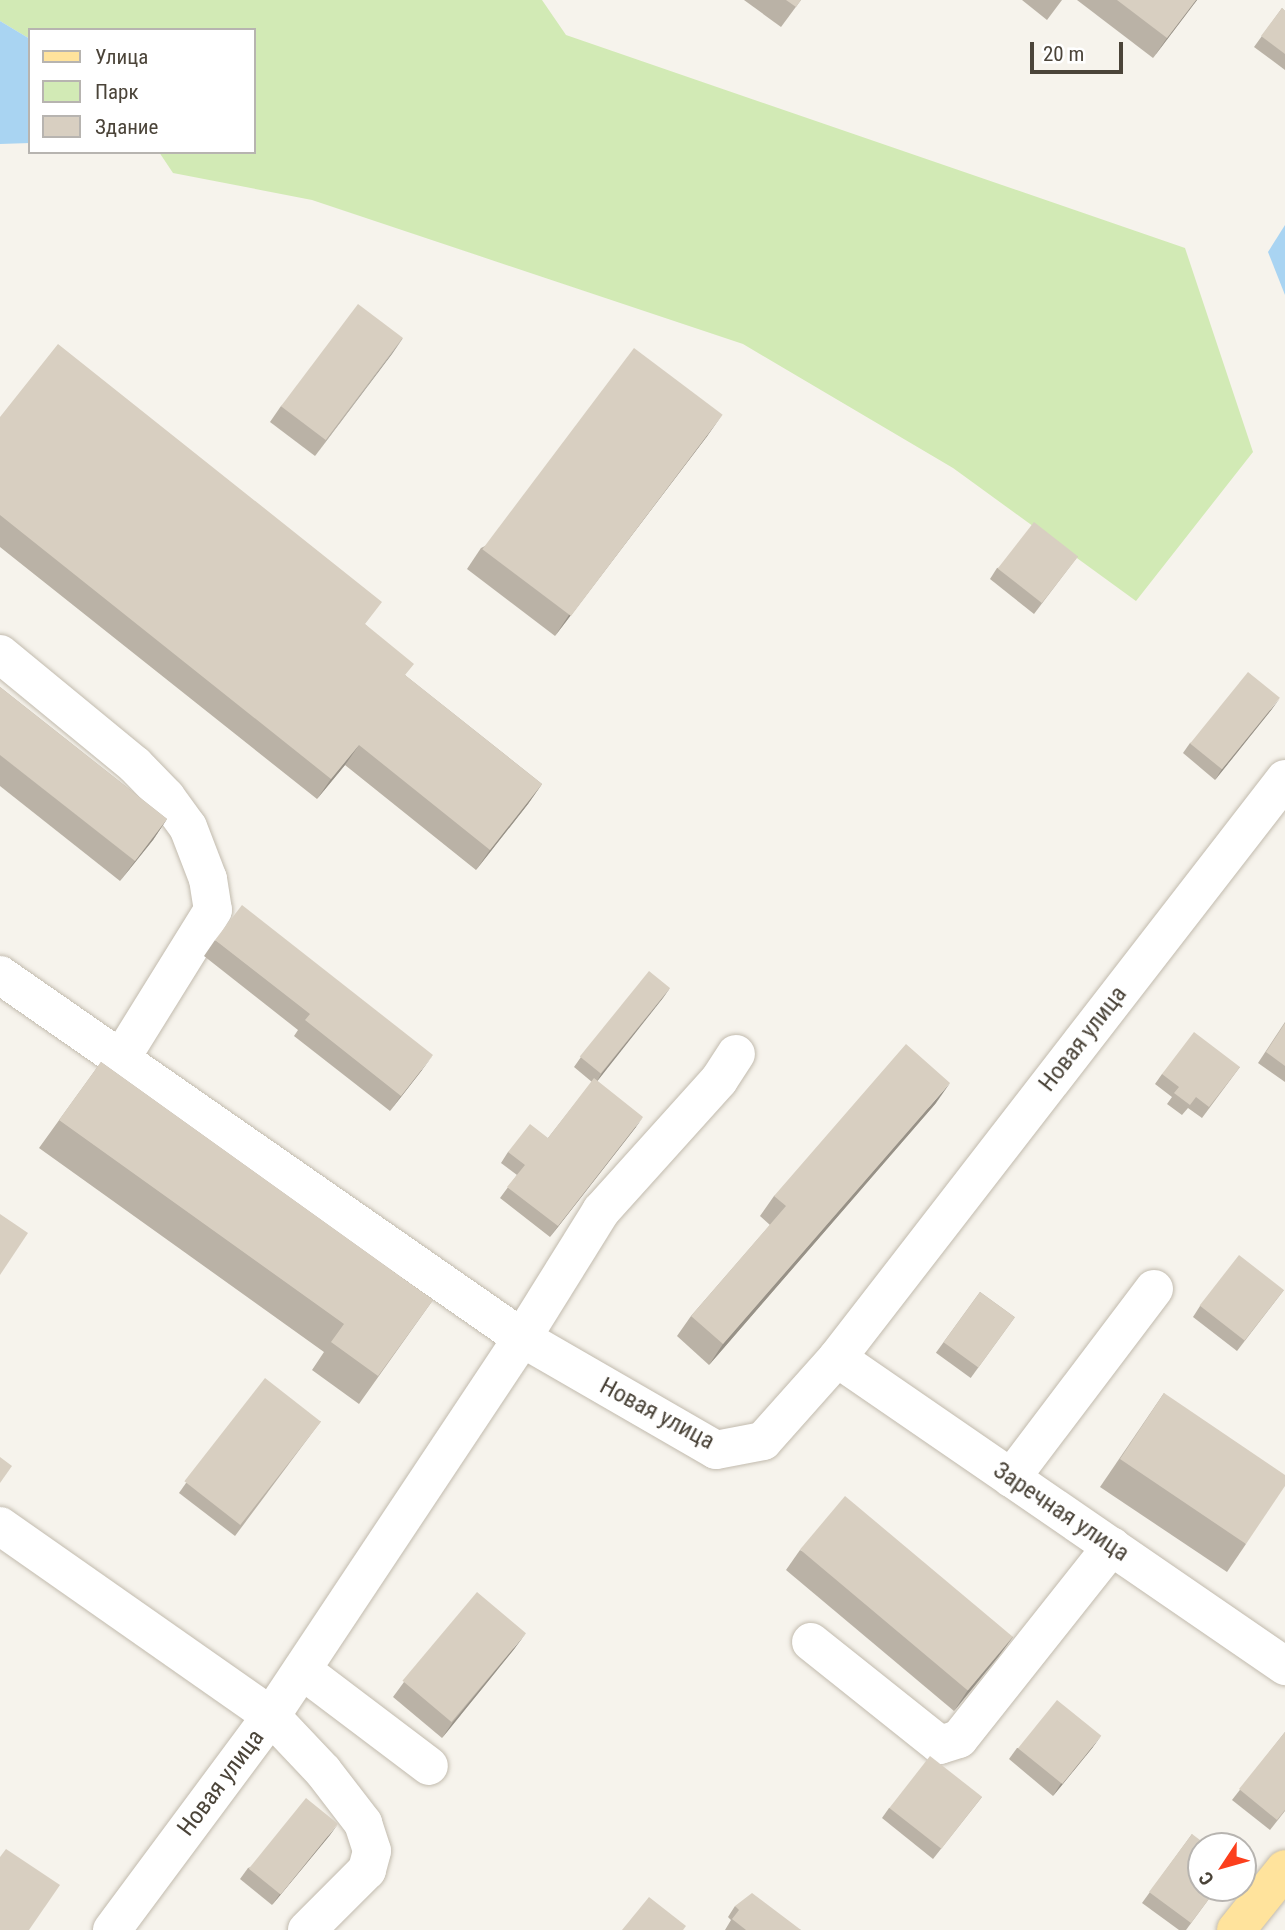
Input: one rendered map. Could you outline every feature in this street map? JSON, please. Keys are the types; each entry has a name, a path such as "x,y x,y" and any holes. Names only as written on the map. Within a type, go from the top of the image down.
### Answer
{"main road":[{"path":"1236,1930 1285,1869"}],"street":[{"path":"0,654 135,765 166,797 188,827 208,879 213,910 120,1060"},
{"name":"Новая улица","path":"112,1930 271,1716 522,1338 716,1450 763,1441 837,1358 1285,779"},
{"path":"0,975 522,1338 601,1211 719,1080 736,1054"},
{"path":"1011,1478 1154,1289"},
{"name":"Заречная улица","path":"837,1358 1285,1665"},
{"path":"0,1526 271,1716 323,1770 363,1823 372,1851 367,1870 307,1930"},
{"path":"811,1642 940,1745 959,1739 1112,1546"},
{"path":"302,1670 429,1766"}],"green space":[{"path":"0,0 542,0 566,35 1185,248 1253,452 1136,601 953,468 743,344 312,200 173,173 160,154 256,154 256,28 28,28 28,38 0,21"}],"water":[{"path":"0,21 28,38 28,143 0,144"},
{"path":"1285,225 1285,295 1268,252"}],"building":[{"path":"786,0 801,0 796,7"},
{"path":"1117,0 1196,0 1167,38"},
{"path":"1282,8 1285,11 1285,54 1261,36"},
{"path":"358,304 403,338 326,440 281,406"},
{"path":"58,344 382,602 365,624 414,664 405,675 542,784 490,850 359,745 331,779 0,515 0,417"},
{"path":"634,348 723,415 571,616 482,549"},
{"path":"1034,522 1078,556 1042,603 998,568"},
{"path":"1248,672 1280,698 1222,769 1190,743"},
{"path":"0,687 167,819 135,861 0,755"},
{"path":"242,905 433,1055 401,1096 305,1020 310,1014 215,940"},
{"path":"649,971 670,988 601,1073 580,1056"},
{"path":"1285,1023 1285,1066 1266,1052"},
{"path":"1194,1032 1240,1067 1209,1107 1196,1097 1190,1105 1174,1093 1179,1087 1162,1074"},
{"path":"906,1044 950,1083 723,1344 691,1316 786,1206 774,1196"},
{"path":"101,1062 433,1300 378,1376 331,1342 344,1324 59,1120"},
{"path":"594,1078 643,1117 558,1226 507,1187 525,1165 508,1152 530,1124 548,1138"},
{"path":"0,1214 28,1233 0,1275"},
{"path":"1239,1255 1284,1290 1245,1341 1200,1305"},
{"path":"980,1292 1015,1317 978,1367 944,1342"},
{"path":"265,1378 321,1422 240,1525 184,1481"},
{"path":"1164,1393 1285,1475 1285,1486 1246,1544 1120,1459"},
{"path":"0,1457 12,1466 0,1483"},
{"path":"845,1496 1013,1637 968,1690 800,1550"},
{"path":"477,1592 526,1633 451,1722 402,1681"},
{"path":"1057,1700 1101,1736 1062,1784 1018,1748"},
{"path":"1285,1732 1285,1810 1277,1820 1239,1789"},
{"path":"930,1756 982,1797 941,1849 889,1808"},
{"path":"306,1798 338,1824 281,1895 249,1869"},
{"path":"1187,1841 1187,1902 1207,1902 1191,1923 1149,1892"},
{"path":"6,1849 60,1885 29,1930 0,1930 0,1857"},
{"path":"752,1893 801,1930 746,1930 732,1919 739,1910 735,1906"},
{"path":"649,1897 686,1926 683,1930 622,1930"}]}
